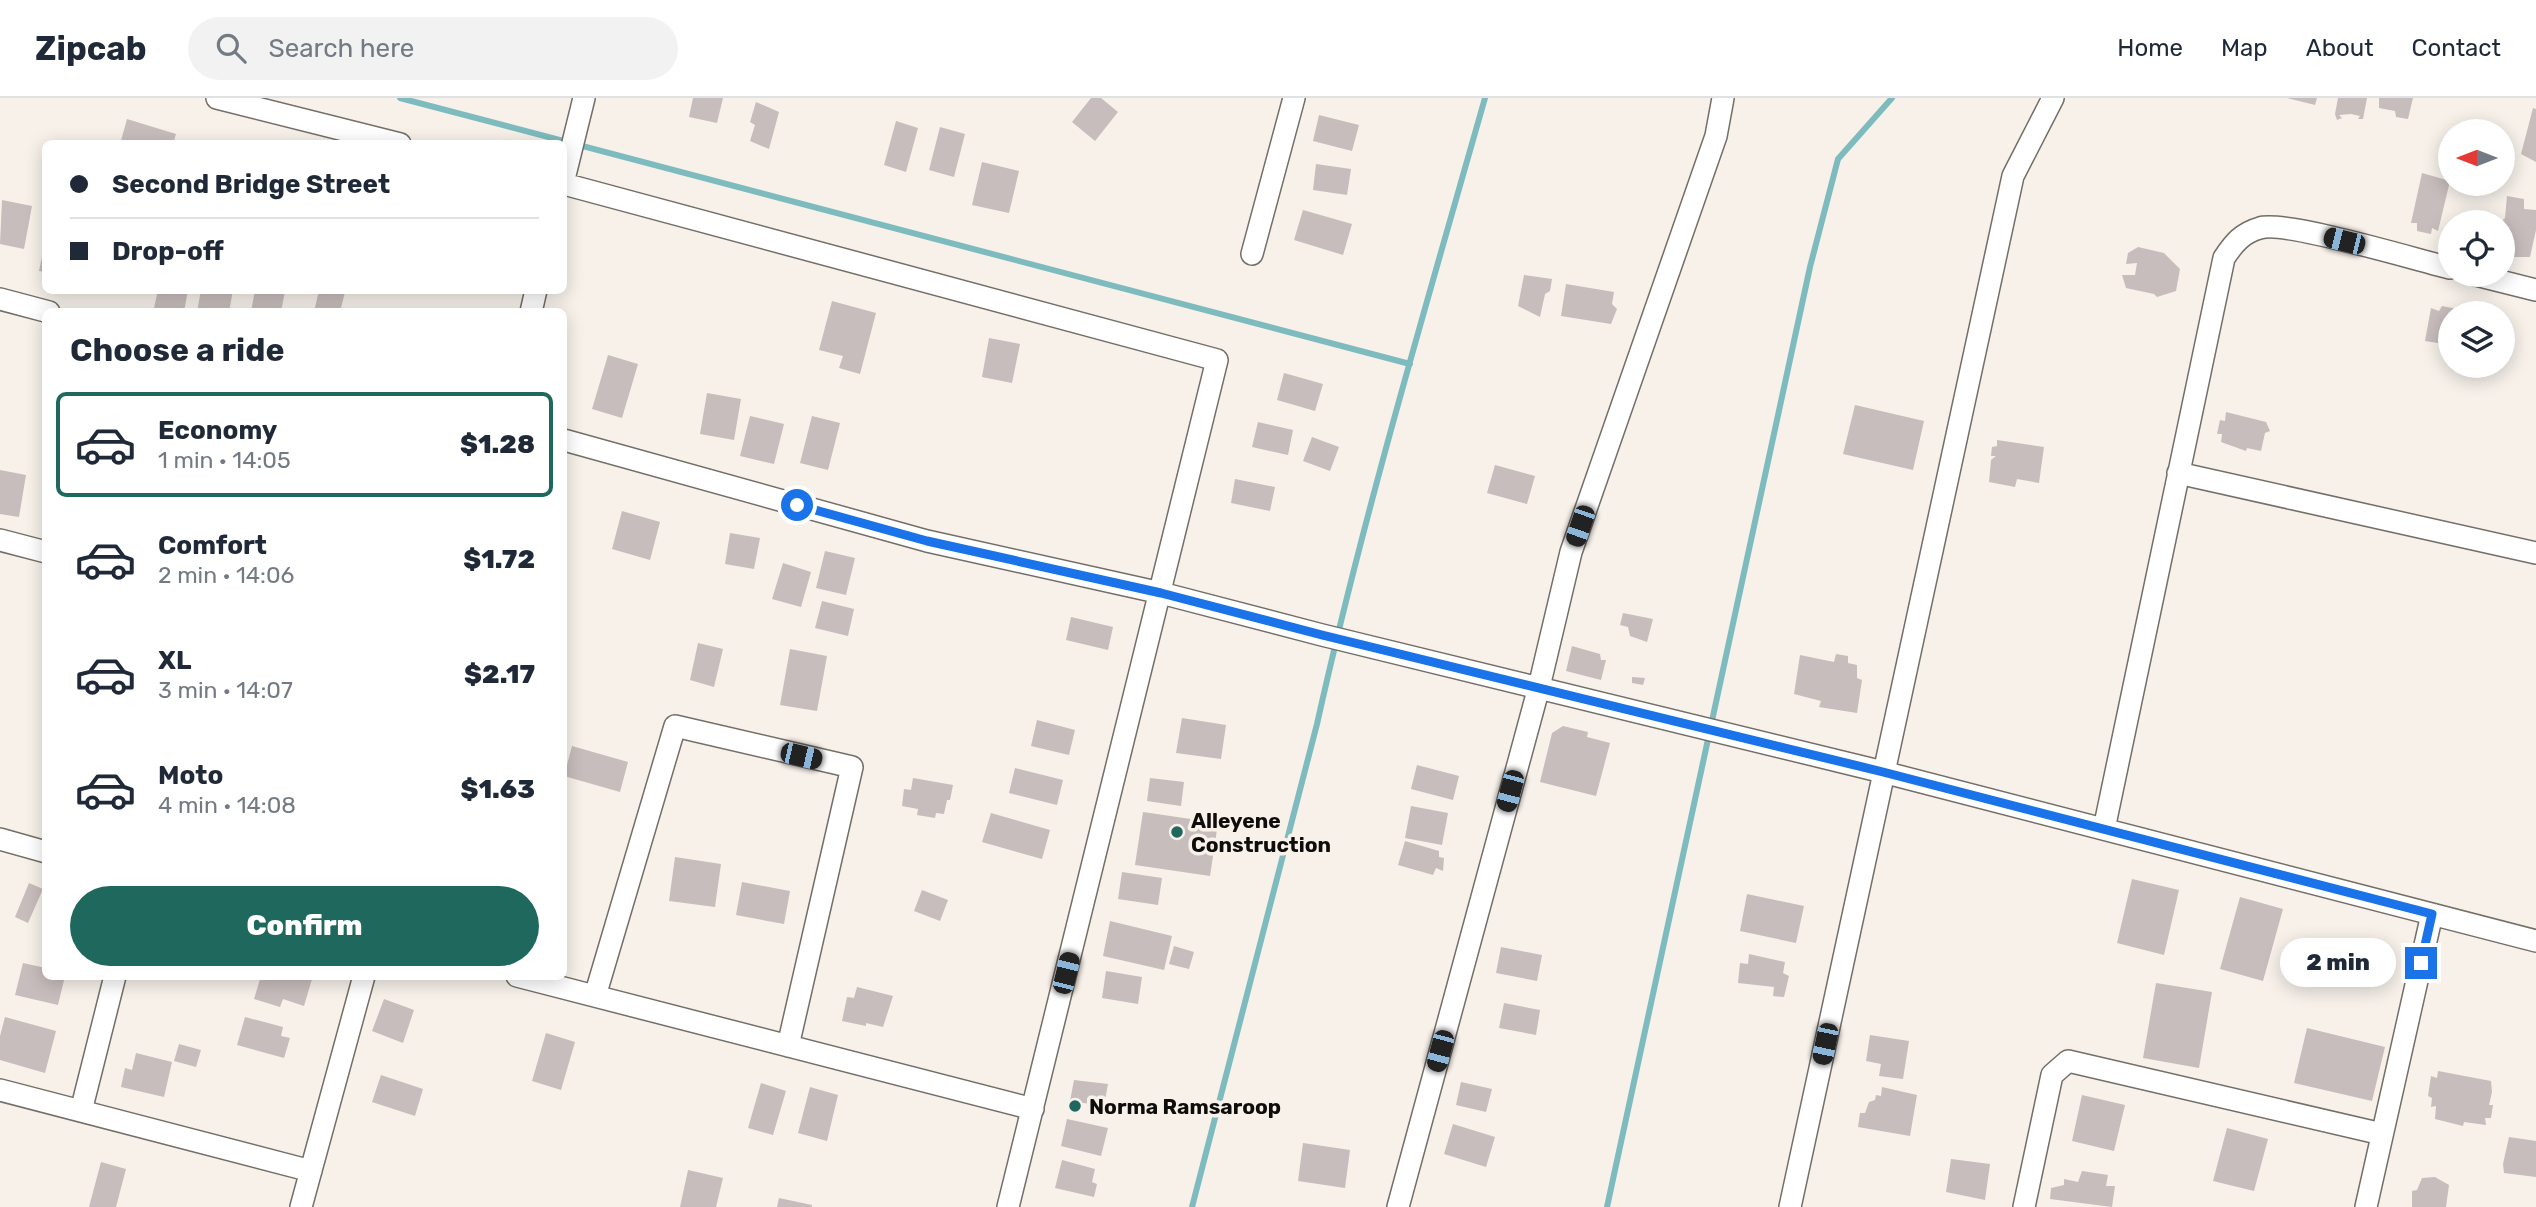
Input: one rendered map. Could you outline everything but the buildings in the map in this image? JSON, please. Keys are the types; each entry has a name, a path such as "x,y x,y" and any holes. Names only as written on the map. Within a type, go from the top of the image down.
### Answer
{"street":[{"path":"217,98 384,140"},
{"path":"567,167 584,98"},
{"path":"1252,254 1294,98"},
{"path":"1398,1207 1539,687 1571,552 1716,136 1723,98"},
{"path":"1790,1207 2013,176 2053,98"},
{"path":"567,176 1217,360 1008,1207"},
{"path":"2104,829 2224,258 2238,237 2262,226 2291,228 2438,265"},
{"path":"2515,285 2536,290"},
{"path":"0,299 42,310"},
{"path":"567,441 927,541 1161,593 1883,772 2536,941"},
{"path":"2179,473 2536,553"},
{"path":"0,540 42,551"},
{"path":"595,996 675,726 852,767 788,1046"},
{"path":"0,839 42,851"},
{"path":"2366,1207 2432,914"},
{"path":"81,1111 114,980"},
{"path":"301,1207 363,980"},
{"path":"533,980 1033,1109"},
{"path":"2024,1207 2052,1075 2068,1061 2382,1134"},
{"path":"0,1090 311,1171"}],"waterway":[{"path":"400,98 559,140"},
{"path":"1192,1207 1375,488 1485,98"},
{"path":"1607,1207 1810,267 1838,159 1892,98"},
{"path":"567,142 1410,364"}],"place":[{"name":"Alleyene Construction","path":"1177,832"},
{"name":"Norma Ramsaroop","path":"1075,1106"}],"route":[{"path":"797,505 927,541 1161,593 1883,772 2432,914 2421,963"}]}
